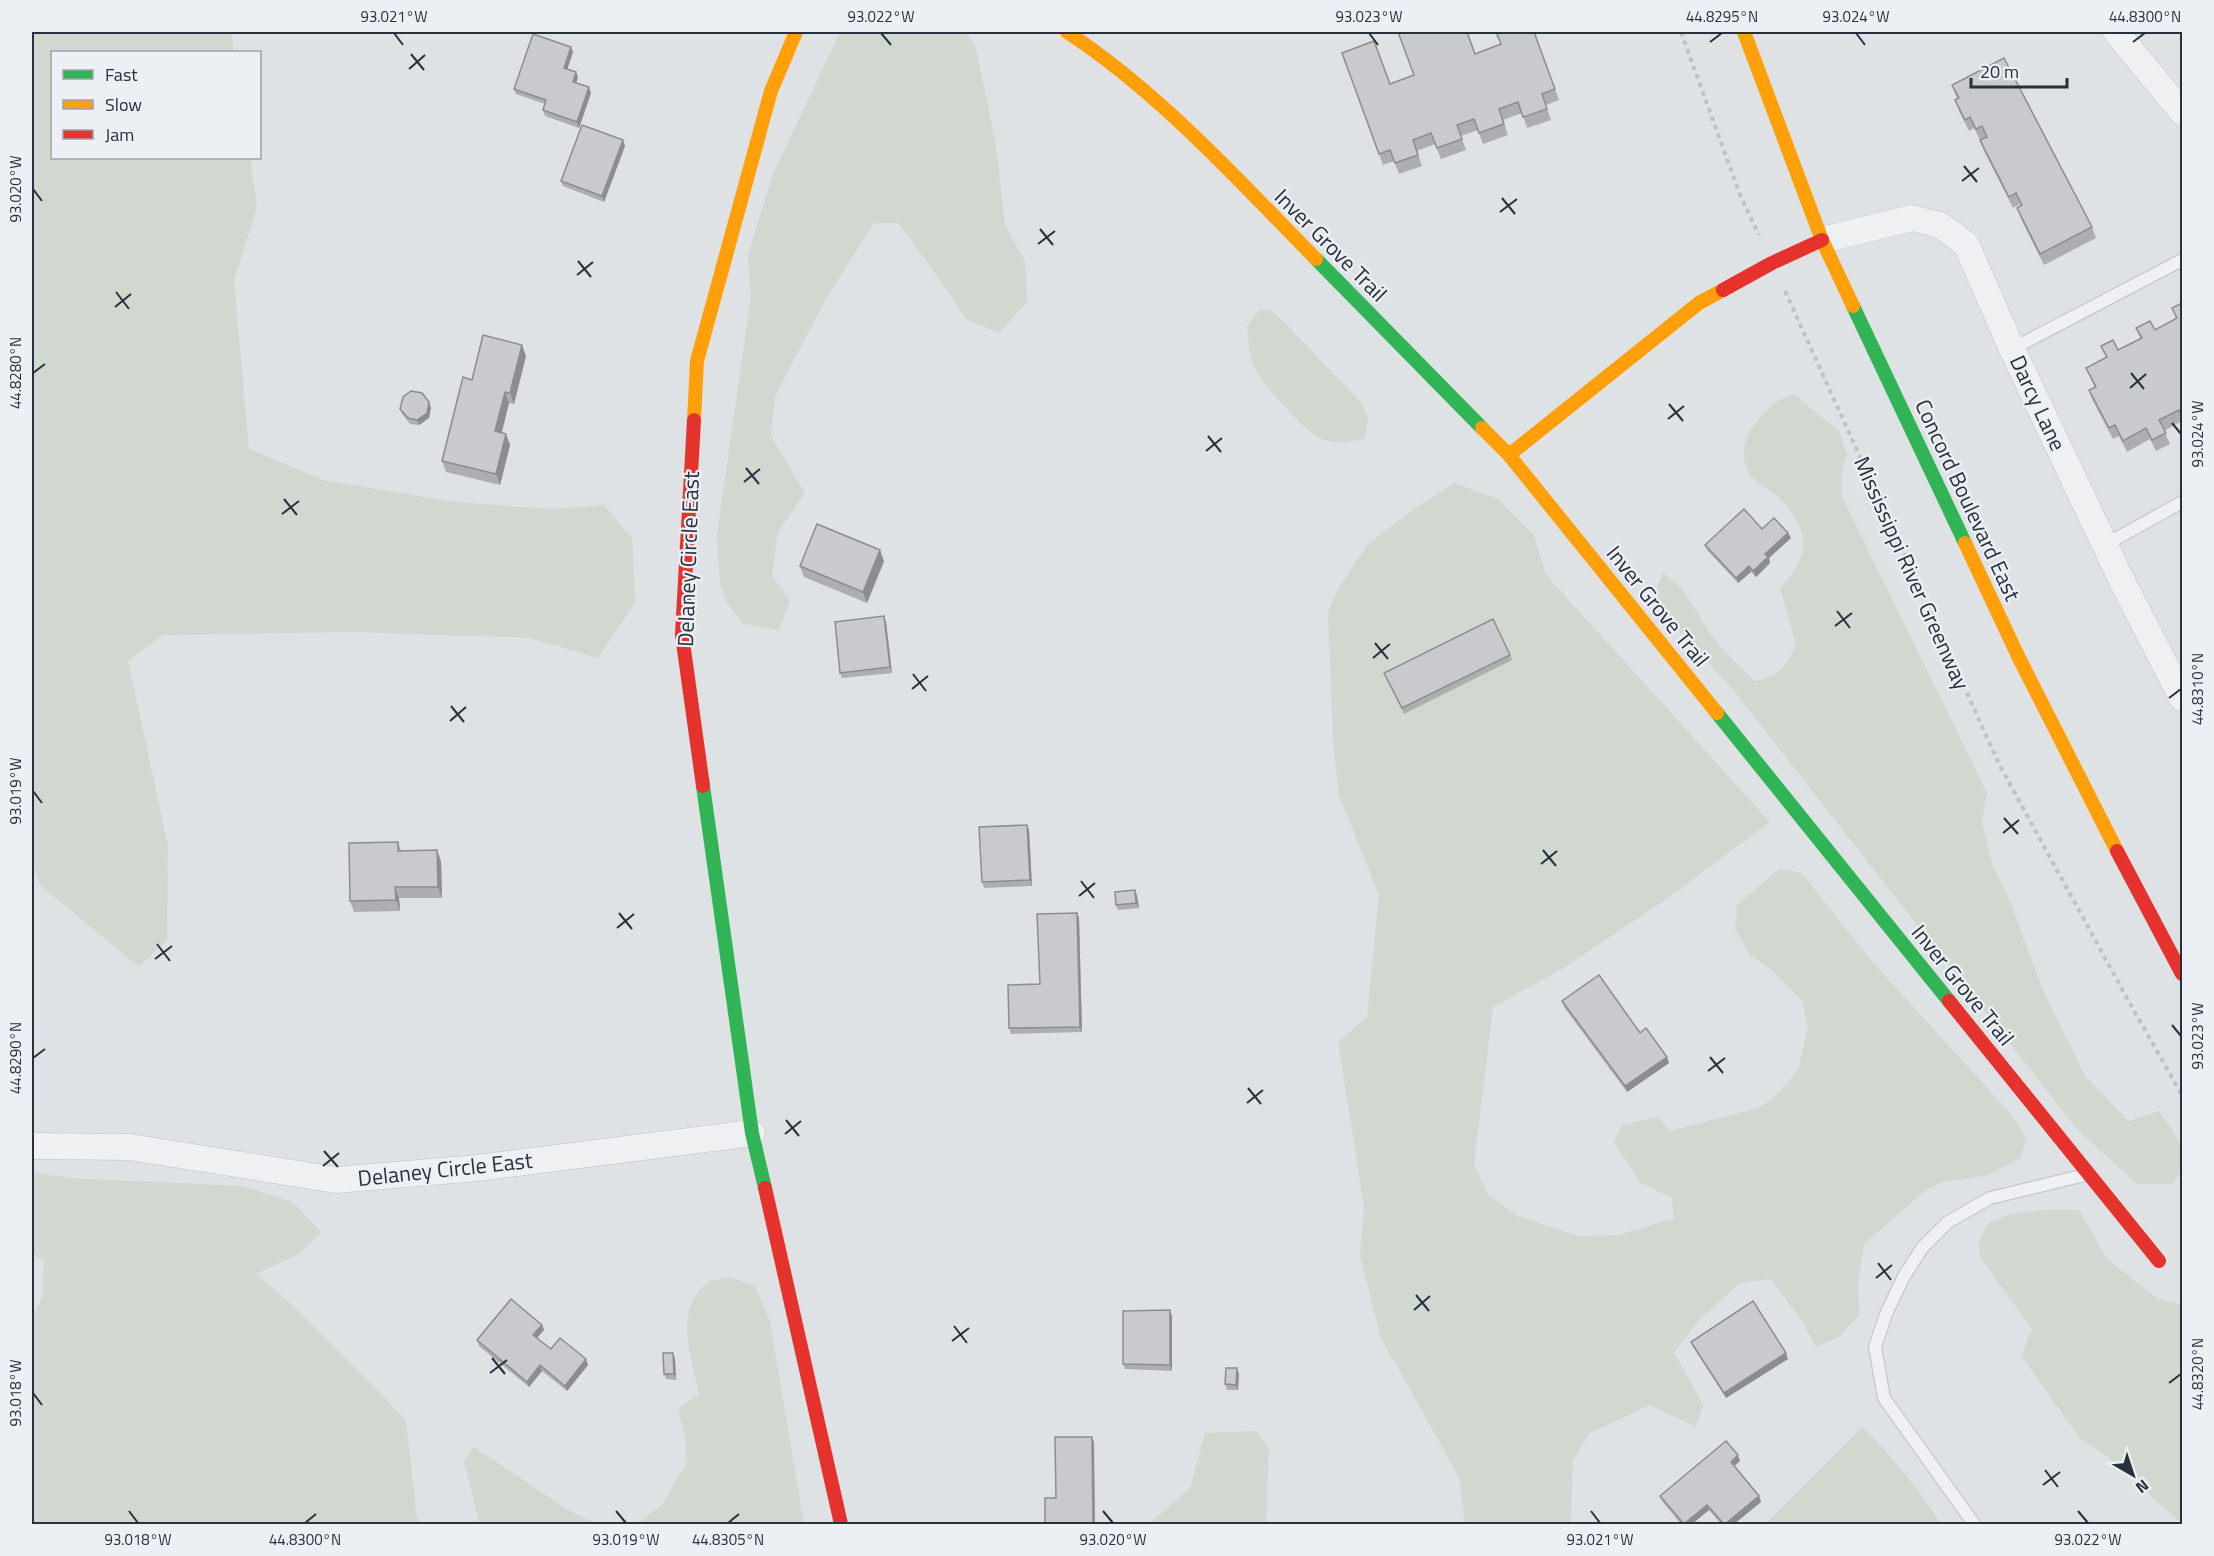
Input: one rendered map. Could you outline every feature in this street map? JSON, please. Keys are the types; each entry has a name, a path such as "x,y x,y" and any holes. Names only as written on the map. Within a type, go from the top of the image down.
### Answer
{"street":[{"name":"Delaney Circle East","path":"796,32 771,91 697,361 682,635 752,1133 840,1524"},
{"name":"Inver Grove Trail","path":"1067,32 1099,53 1196,138 1509,455 2159,1261"},
{"name":"Concord Boulevard East","path":"1744,32 1822,240 2019,658 2101,821 2182,974"},
{"path":"2116,32 2182,112"},
{"name":"Darcy Lane","path":"1822,240 1912,218 1940,225 1966,244 2012,349 2105,545 2182,698"},
{"path":"1509,455 1699,303 1772,263 1822,240"},
{"name":"Delaney Circle East","path":"32,1146 130,1147 336,1180 477,1168 752,1133"}],"lane":[{"path":"2012,349 2182,260"},
{"path":"2105,545 2182,501"},
{"path":"1974,1524 1884,1398 1875,1347 1886,1314 1903,1278 1922,1248 1948,1222 1990,1198 2089,1174"}],"path":[{"name":"Mississippi River Greenway","path":"1681,32 1740,195 1999,764 2182,1095"}],"shaded area":[{"path":"32,32 231,32 234,51 51,51 51,159 250,159 257,207 234,281 249,449 323,480 455,502 552,509 604,505 632,538 635,603 598,658 530,638 352,632 163,635 128,661 168,846 167,940 139,967 40,885 32,861"},
{"path":"840,32 966,32 976,49 996,145 1005,225 1025,261 1027,302 999,333 967,320 898,223 874,223 826,299 775,396 771,436 805,493 778,532 772,576 790,600 779,630 743,624 727,603 720,584 717,535 751,296 748,255 773,174"},
{"path":"1259,310 1272,310 1361,402 1368,417 1365,439 1344,442 1324,440 1307,429 1275,396 1258,374 1250,351 1247,326"},
{"path":"1793,394 1839,431 1847,455 1842,469 1842,497 1987,793 1982,823 1992,863 2011,904 2043,990 2085,1076 2129,1121 2159,1111 2173,1130 2180,1145 2183,1160 2181,1170 2172,1184 2137,1184 2076,1128 1730,686 1651,600 1663,573 1683,591 1714,638 1755,681 1776,673 1789,659 1796,644 1780,588 1798,565 1803,542 1801,531 1789,508 1753,478 1745,463 1744,452 1747,436 1755,424 1776,402"},
{"path":"1454,483 1498,499 1534,535 1546,575 1770,822 1671,896 1562,969 1493,1007 1474,1165 1488,1194 1517,1216 1578,1236 1619,1235 1674,1218 1672,1198 1641,1183 1614,1142 1622,1125 1659,1117 1669,1131 1759,1108 1775,1097 1798,1070 1808,1027 1802,1001 1774,972 1749,954 1735,929 1737,905 1779,869 1802,873 1868,957 2012,1116 2026,1138 2021,1158 1985,1176 1943,1182 1927,1189 1864,1244 1858,1284 1859,1315 1840,1336 1816,1347 1802,1321 1771,1279 1740,1283 1701,1318 1674,1352 1703,1405 1696,1427 1650,1405 1590,1433 1573,1460 1571,1524 1465,1524 1459,1477 1381,1338 1360,1256 1364,1207 1338,1042 1367,1017 1379,895 1339,795 1333,743 1328,612 1339,587 1368,544"},
{"path":"32,1172 70,1178 242,1186 293,1202 321,1232 299,1254 256,1274 292,1305 406,1421 417,1517 421,1524 32,1524 32,1319 43,1295 44,1261 32,1253"},
{"path":"2043,1210 2079,1210 2106,1258 2158,1299 2182,1304 2182,1524 2105,1455 2080,1438 2021,1356 2032,1329 1980,1257 1979,1241 1990,1222 2010,1214"},
{"path":"730,1277 755,1286 770,1321 804,1524 637,1524 663,1504 687,1462 685,1437 678,1409 699,1394 689,1351 690,1307 697,1294 707,1283"},
{"path":"1862,1427 1904,1473 1941,1524 1765,1524"},
{"path":"1256,1431 1269,1449 1266,1524 1149,1524 1190,1488 1205,1433"},
{"path":"474,1447 568,1510 597,1524 480,1524 464,1462"}],"building":[{"path":"1398,32 1467,32 1475,54 1501,44 1496,32 1534,32 1555,89 1542,94 1547,109 1523,117 1518,102 1499,109 1504,124 1479,133 1474,119 1457,125 1462,139 1437,148 1431,133 1413,140 1418,155 1395,163 1390,150 1379,154 1342,53 1374,41 1390,84 1414,75"},
{"path":"533,34 571,47 564,68 576,72 573,82 589,87 577,122 543,110 546,100 514,89"},
{"path":"2004,58 2092,227 2040,254 2017,208 2022,205 2016,193 2009,197 1980,140 1987,137 1982,126 1976,129 1970,117 1965,120 1955,100 1959,98 1952,85"},
{"path":"582,125 623,140 602,196 561,181"},
{"path":"2182,303 2182,416 2179,410 2159,420 2166,433 2152,440 2146,428 2123,441 2115,425 2109,428 2089,390 2096,387 2086,368 2107,357 2101,346 2113,340 2118,350 2142,338 2136,328 2150,321 2155,330 2177,318 2172,308"},
{"path":"483,335 522,345 510,393 505,392 495,431 506,434 496,474 442,461 463,377 472,380"},
{"path":"411,391 422,393 429,402 427,413 417,420 408,418 400,409 403,397"},
{"path":"1744,509 1762,529 1774,518 1788,533 1765,554 1768,557 1753,571 1749,566 1736,578 1705,545"},
{"path":"817,524 880,550 863,592 800,566"},
{"path":"884,616 890,667 840,673 835,622"},
{"path":"1493,619 1510,655 1402,708 1384,673"},
{"path":"1027,825 1030,880 982,882 979,827"},
{"path":"398,842 398,851 437,850 438,887 395,887 396,900 350,901 349,843"},
{"path":"1135,890 1136,903 1116,905 1115,892"},
{"path":"1077,913 1080,1027 1009,1028 1008,985 1040,984 1037,914"},
{"path":"1599,975 1640,1033 1646,1028 1667,1057 1625,1086 1562,1001"},
{"path":"511,1299 542,1325 533,1335 551,1349 560,1338 586,1359 565,1386 540,1365 527,1382 477,1340"},
{"path":"1753,1301 1786,1353 1724,1393 1691,1342"},
{"path":"1170,1310 1170,1365 1123,1364 1123,1311"},
{"path":"663,1353 673,1353 674,1374 664,1374"},
{"path":"1226,1368 1237,1368 1236,1385 1225,1384"},
{"path":"1055,1437 1092,1437 1093,1524 1045,1524 1045,1498 1056,1498"},
{"path":"1726,1441 1738,1455 1731,1462 1759,1496 1725,1524 1707,1505 1684,1524 1660,1496"}],"traffic: fast":[{"path":"1316,259 1482,428"},
{"path":"1853,306 1965,543"},
{"path":"1717,713 1949,1001"},
{"path":"703,786 752,1133 765,1188"}],"traffic: slow":[{"path":"694,420 697,361 771,91 796,32"},
{"path":"1067,32 1101,56 1166,110 1316,259"},
{"path":"1744,32 1822,240 1853,306"},
{"path":"1509,455 1699,303 1723,290"},
{"path":"1482,428 1509,455 1717,713"},
{"path":"1965,543 2019,658 2117,851"}],"traffic: jam":[{"path":"1723,290 1772,263 1822,240"},
{"path":"694,420 682,635 703,786"},
{"path":"2117,851 2182,974"},
{"path":"1949,1001 2159,1261"},
{"path":"765,1188 841,1524"}]}
